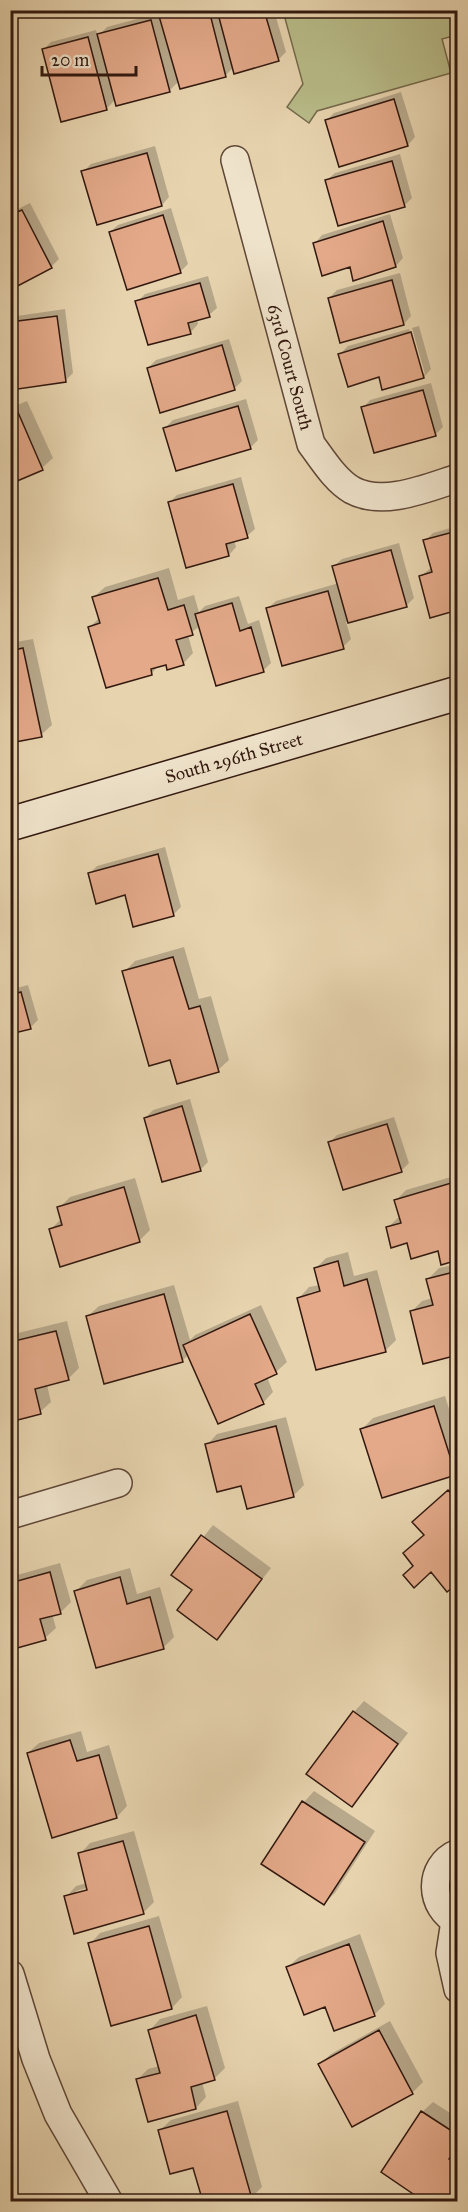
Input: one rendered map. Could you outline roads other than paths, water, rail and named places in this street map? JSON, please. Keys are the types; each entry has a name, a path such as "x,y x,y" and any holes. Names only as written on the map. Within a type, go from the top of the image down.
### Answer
{"street":[{"name":"63rd Court South","path":"235,160 311,444 332,472 353,490 384,497 458,478"},
{"name":"South 296th Street","path":"10,824 458,693"},
{"path":"10,1515 118,1483"},
{"path":"458,1853 442,1864 436,1876 434,1889 444,1913 456,1921 450,1953 458,1989"},
{"path":"10,1974 36,2059 50,2095 64,2127 109,2202"}]}
